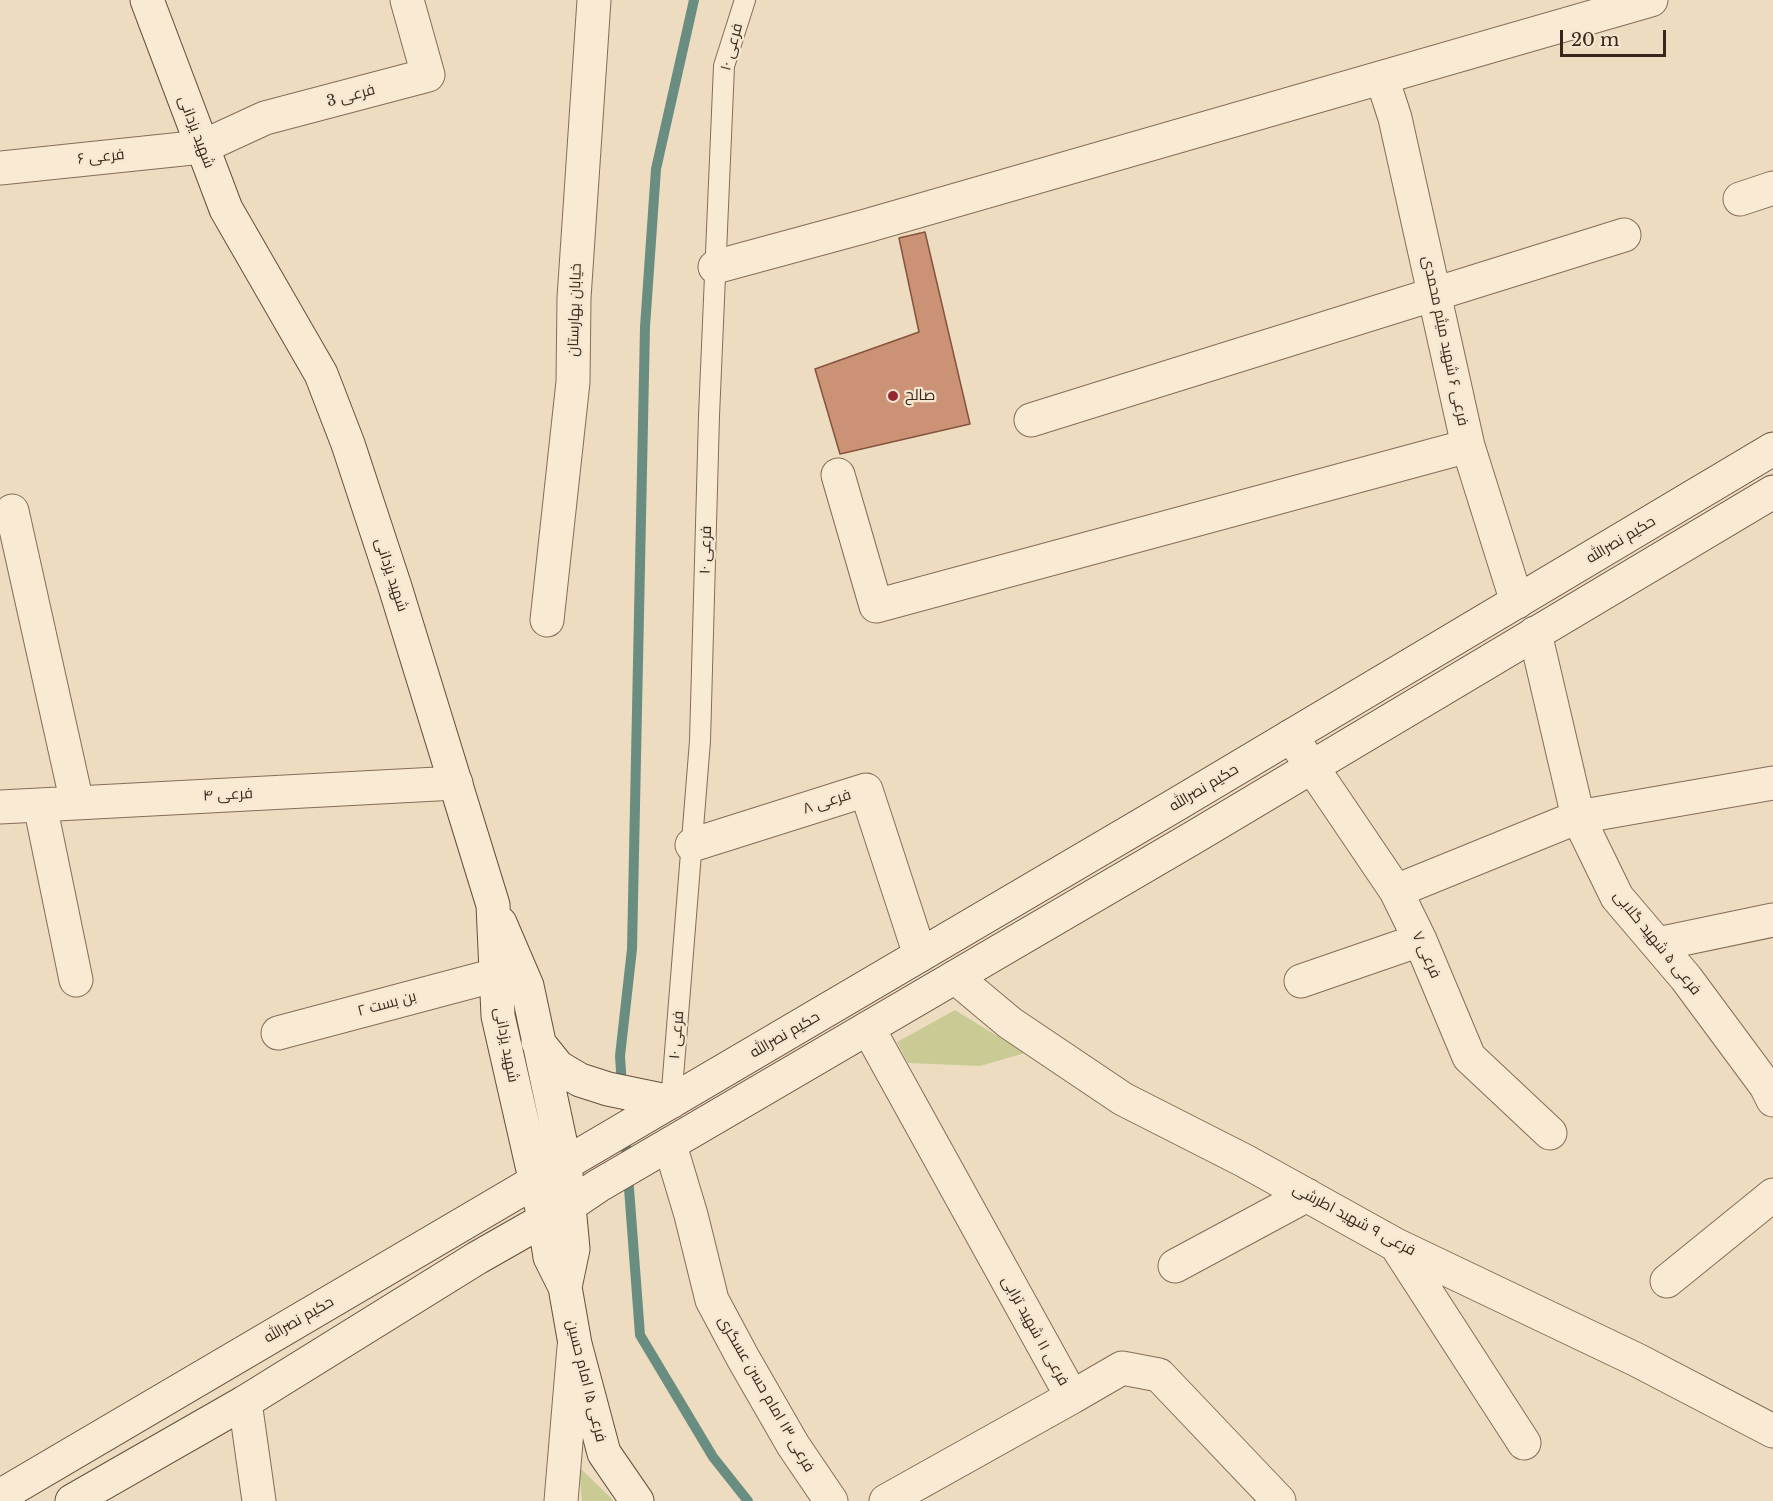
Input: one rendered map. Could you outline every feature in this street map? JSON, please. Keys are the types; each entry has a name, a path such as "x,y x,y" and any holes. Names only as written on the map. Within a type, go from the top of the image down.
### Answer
{"street":[{"name":"شهید یزدانی","path":"147,0 226,209 321,374 348,444 395,587 493,905 498,1016 535,1182 557,1212"},
{"name":"فرعی 3","path":"202,147 265,118 428,75 407,0"},
{"name":"خیابان بهارستان","path":"547,620 573,382 574,287 594,0"},
{"path":"715,267 866,226 1651,0"},
{"name":"فرعی ۶ شهید میثم محمدی","path":"1382,78 1395,118 1468,446 1517,602 1535,633"},
{"name":"فرعی ۶","path":"0,168 202,147"},
{"path":"1740,199 1773,188"},
{"path":"1031,420 1624,235"},
{"path":"838,475 876,606 1468,446"},
{"name":"حکیم نصرالله","path":"0,1496 920,956 1773,449"},
{"path":"72,1501 245,1402 598,1186 1773,492"},
{"path":"12,512 14,587 77,803"},
{"name":"فرعی ۵ شهید گلابی","path":"1535,633 1578,817 1617,897 1700,996 1766,1086 1773,1100"},
{"name":"فرعی ۷","path":"1291,736 1396,891 1420,940 1469,1057 1550,1133"},
{"name":"فرعی ۴","path":"0,807 456,783"},
{"path":"1396,891 1578,817 1773,783"},
{"name":"فرعی ۸","path":"692,845 866,790 920,956"},
{"path":"40,805 76,980"},
{"path":"493,905 528,986 565,1164 557,1212"},
{"path":"1658,944 1773,920"},
{"path":"1301,981 1420,940"},
{"name":"فرعی ۹ شهید اطرشی","path":"920,956 955,977 1010,1023 1123,1099 1245,1161 1396,1245 1636,1360 1773,1431"},
{"name":"بن بست ۲","path":"278,1033 496,975"},
{"name":"فرعی ۱۱ شهید ترابی","path":"868,1028 1072,1397 1122,1368 1159,1375 1279,1501"},
{"path":"538,1042 558,1066 580,1080 608,1089 671,1102"},
{"name":"فرعی ۱۳ امام حسن عسگری","path":"657,1152 691,1215 712,1300 742,1358 793,1445 831,1501"},
{"path":"1176,1266 1307,1195"},
{"path":"1667,1281 1773,1195"},
{"name":"فرعی ۱۵ امام حسین","path":"557,1212 573,1249 565,1287 575,1344 604,1453 637,1501"},
{"path":"1396,1245 1524,1443"},
{"path":"561,1501 575,1344"},
{"path":"222,1365 245,1402 259,1501"},
{"path":"886,1501 1072,1397"}],"lane":[{"name":"فرعی ۱۰","path":"671,1102 700,741 709,428 724,66 745,0"}],"green space":[{"path":"955,1010 1025,1053 980,1066 908,1063 897,1042"},
{"path":"579,1467 612,1499 613,1501 582,1501"}],"building":[{"path":"925,232 970,424 840,454 815,369 919,332 899,238"}],"waterway":[{"path":"622,1087 620,1056 632,949 645,327 656,169 694,0"},
{"path":"625,1135 640,1335 713,1457 748,1501"}],"place":[{"name":"صالح","path":"893,396"}]}
